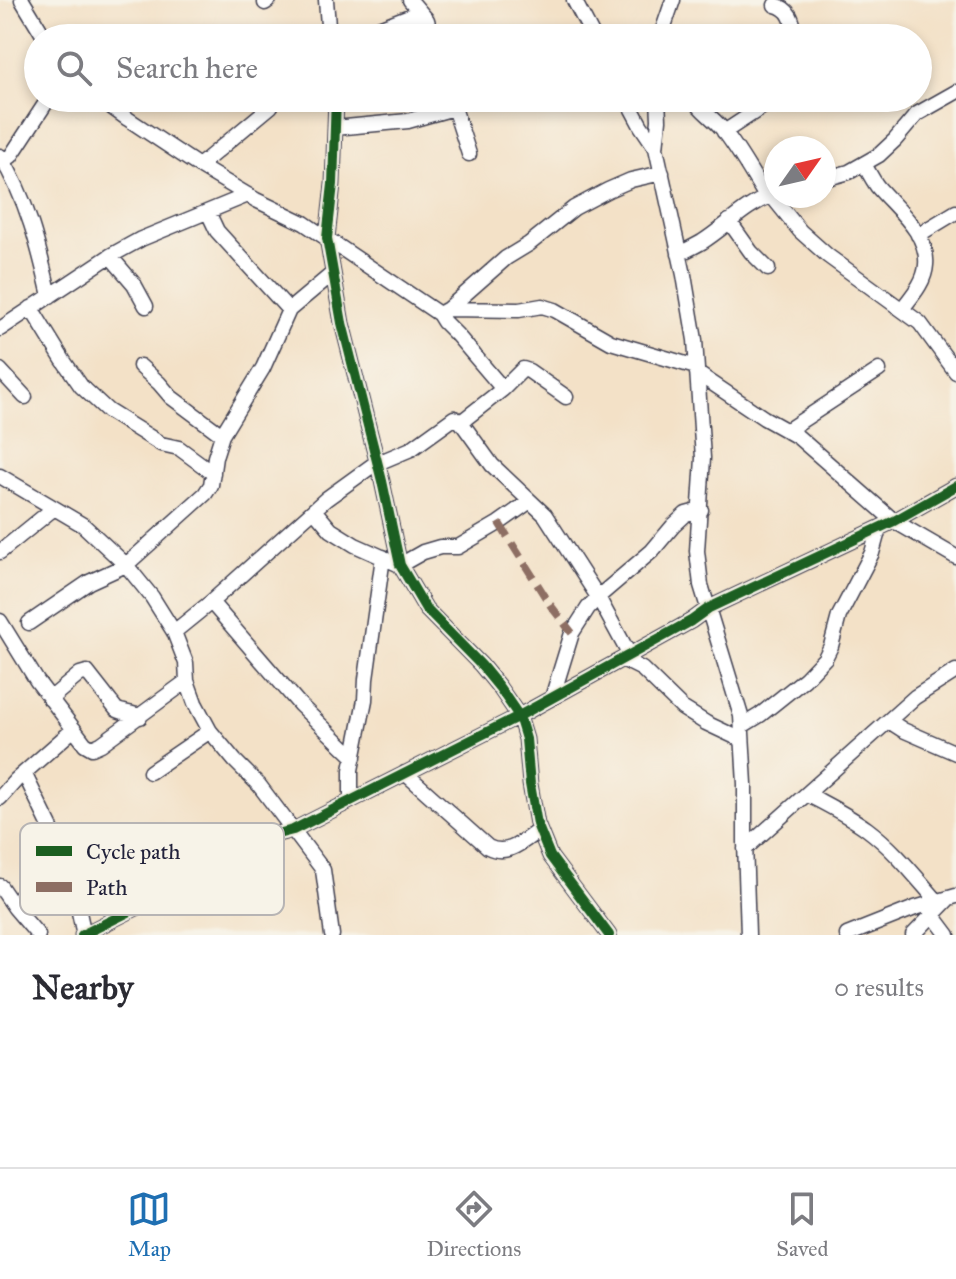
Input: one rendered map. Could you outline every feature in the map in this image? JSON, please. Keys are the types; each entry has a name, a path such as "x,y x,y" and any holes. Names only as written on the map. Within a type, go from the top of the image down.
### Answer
{"street":[{"path":"22,0 37,24"},
{"path":"326,0 328,24"},
{"path":"574,0 587,24"},
{"path":"665,24 673,0"},
{"path":"775,5 789,12 792,24"},
{"path":"380,24 415,6 428,24"},
{"path":"932,106 956,92"},
{"path":"40,112 11,156 2,159 30,222 50,296"},
{"path":"120,112 199,166 304,223 374,272 444,312 542,306 555,310 611,342 697,370 764,418 798,437 894,521 956,557"},
{"path":"199,166 264,112"},
{"path":"336,112 327,238 332,274 400,565 426,609 481,665 519,716 526,739 530,784 539,830 550,856 609,935"},
{"path":"335,128 408,121 430,112"},
{"path":"456,112 469,154"},
{"path":"634,112 656,148 695,340 703,458 697,551 701,585 741,716 748,935"},
{"path":"656,148 659,112"},
{"path":"705,112 724,132 764,187"},
{"path":"724,132 755,112"},
{"path":"836,176 849,172 887,149 921,112"},
{"path":"864,164 875,183 918,235 926,258 922,281 902,309"},
{"path":"503,389 444,322 444,312 506,258 574,208 631,180 662,173"},
{"path":"0,328 141,239 248,195"},
{"path":"679,254 764,200"},
{"path":"781,208 800,231 828,256 927,330 956,372"},
{"path":"208,212 217,231 289,310"},
{"path":"918,235 956,212"},
{"path":"729,221 751,252 768,269"},
{"path":"110,256 134,284 146,306"},
{"path":"29,623 89,582 126,565 205,494 211,485 222,435 263,368 289,310 332,274"},
{"path":"31,308 81,386 108,411 161,444 179,448 213,473"},
{"path":"140,366 171,397 222,435"},
{"path":"461,422 523,369 566,397"},
{"path":"0,370 25,397"},
{"path":"786,431 879,370"},
{"path":"174,632 350,481 377,463 411,449 454,418 461,422 492,465 545,515 642,669 682,708 706,723 742,733"},
{"path":"0,476 83,525 126,565 152,597 174,632 186,663 187,681 210,731 259,785 323,870 332,935"},
{"path":"284,832 519,716 691,621 709,608 894,521 956,486"},
{"path":"400,565 423,552 440,547 458,547 530,501"},
{"path":"0,552 53,509"},
{"path":"314,510 331,530 355,545 400,565"},
{"path":"552,698 572,633 588,608 652,551 686,514 701,510"},
{"path":"742,733 825,658 839,616 872,553 879,528"},
{"path":"351,801 351,770 365,700 383,557"},
{"path":"211,602 300,705 354,757"},
{"path":"0,621 50,699 85,744 92,748 187,681"},
{"path":"745,849 915,697 956,671"},
{"path":"50,699 80,674 87,672 116,709 140,717"},
{"path":"889,721 956,753"},
{"path":"0,798 74,729"},
{"path":"150,772 210,731"},
{"path":"24,773 48,823"},
{"path":"405,773 488,847 498,852 511,849 539,830"},
{"path":"807,794 869,830 898,856 943,903 948,935"},
{"path":"0,886 20,914"},
{"path":"847,935 943,903"},
{"path":"913,935 943,903"},
{"path":"21,915 38,935"},
{"path":"78,915 83,935 123,915"}],"marked path":[{"path":"499,523 551,606 572,633"}],"cycle path":[{"path":"336,112 327,238 342,323 400,565 426,609 481,665 519,716 526,739 537,824 550,856 609,935"},
{"path":"284,832 519,716 691,621 709,608 894,521 956,486"},
{"path":"82,935 122,915"}]}
